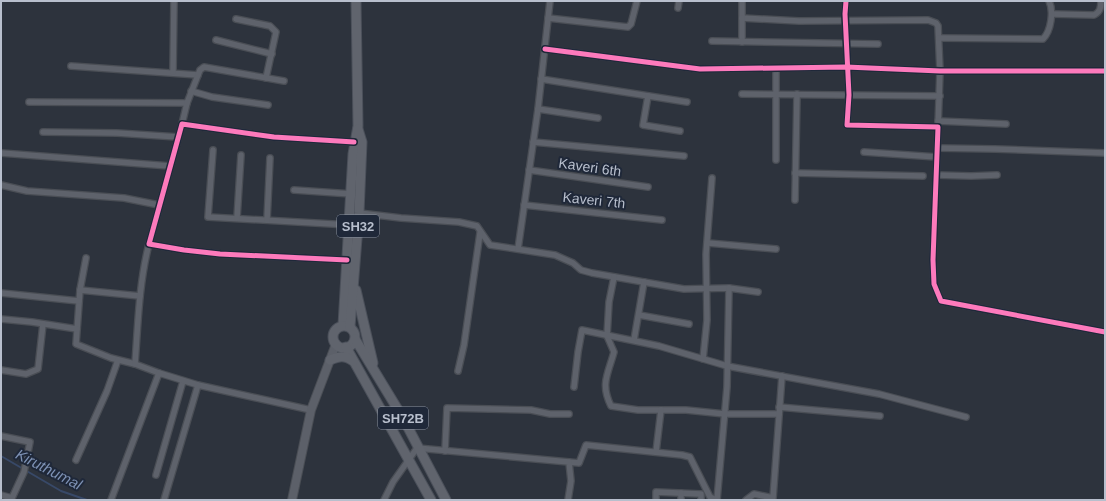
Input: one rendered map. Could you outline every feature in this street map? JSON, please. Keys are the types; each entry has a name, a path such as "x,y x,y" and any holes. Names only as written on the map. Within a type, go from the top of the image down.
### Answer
{"main road":[{"name":"SH32","path":"347,326 354,281 362,142 358,126 356,1"},
{"name":"SH32","path":"355,339 354,332 347,326 347,260 354,142 358,126"},
{"path":"354,281 376,373"},
{"name":"SH32","path":"292,500 311,410 336,344 333,338 334,331 347,326"},
{"path":"336,344 346,347 352,344 355,339"},
{"name":"SH72B","path":"355,339 403,418 417,448 446,500"},
{"name":"SH72B","path":"346,347 431,500"},
{"path":"330,360 344,356 354,362"}],"street":[{"path":"173,72 174,1"},
{"path":"518,249 534,142 550,1"},
{"path":"548,18 628,27 631,24 637,1"},
{"path":"678,8 679,1"},
{"path":"742,1 742,42"},
{"path":"846,1 846,67 849,95 847,125 1006,124"},
{"path":"939,38 1043,39 1047,34 1052,14 1052,8 1049,1"},
{"path":"1052,14 1094,15 1098,13 1101,8 1100,1"},
{"path":"742,18 846,21 928,20 936,23 938,26 939,38 940,96 936,175 934,284 941,301 1105,332"},
{"path":"236,19 270,26 275,29 276,35 266,78"},
{"path":"216,40 272,54"},
{"path":"712,41 878,44"},
{"path":"545,49 700,69 846,67 940,71 1105,71"},
{"path":"71,66 173,72 198,75"},
{"path":"135,364 144,264 187,103 198,75 202,68 208,67 284,81"},
{"path":"776,68 776,160"},
{"path":"542,78 687,102"},
{"path":"191,91 212,97 268,105"},
{"path":"742,94 940,96"},
{"path":"795,200 797,94"},
{"path":"648,96 643,125 680,131"},
{"path":"29,102 187,103"},
{"path":"538,109 598,118"},
{"path":"182,124 274,136 354,142"},
{"path":"44,132 117,133 178,137"},
{"path":"534,142 684,156"},
{"path":"937,148 1105,153"},
{"path":"213,150 208,217 350,225"},
{"path":"864,152 937,157"},
{"path":"1,153 170,166"},
{"path":"237,218 241,155"},
{"path":"267,220 270,158"},
{"name":"Kaveri 6th","path":"529,170 648,187"},
{"path":"795,173 923,176"},
{"path":"936,175 997,175"},
{"path":"703,359 707,320 706,254 712,178"},
{"path":"1,185 27,191 124,198 159,205"},
{"path":"294,190 352,194"},
{"name":"Kaveri 7th","path":"524,205 662,220"},
{"path":"359,213 459,222 477,226 480,233 490,246 555,255 573,263 581,270 614,277 684,289 729,288 758,292"},
{"path":"458,371 464,345 480,233"},
{"path":"708,243 776,249"},
{"path":"149,244 220,254 347,260"},
{"path":"86,258 80,290 76,344 118,360 135,364 198,386 311,410"},
{"path":"614,277 609,302 607,336 614,352 607,373 604,393 611,406 638,410 725,414 779,410 880,416"},
{"path":"634,340 644,282"},
{"path":"384,500 394,482 417,448 507,455 579,463 586,446 656,452 690,457 710,497 717,500 725,414 729,288"},
{"path":"80,290 140,296"},
{"path":"1,293 79,301"},
{"path":"639,315 689,324"},
{"path":"1,319 77,329"},
{"path":"1,372 26,374 38,369 43,324"},
{"path":"574,388 582,330 634,340 727,366 879,394 966,417"},
{"path":"76,460 107,391 118,360"},
{"path":"111,500 159,373"},
{"path":"746,500 754,494 773,498 782,376"},
{"path":"156,475 183,381"},
{"path":"164,500 198,386"},
{"path":"445,451 447,408 531,410 550,414 569,414"},
{"path":"656,452 661,410"},
{"path":"1,436 30,442 26,466 14,499 1,495"},
{"path":"568,500 572,481 569,462"},
{"path":"656,500 656,492 701,494 701,500"},
{"path":"681,500 682,493"}],"waterway":[{"name":"Kiruthumal","path":"1,456 61,491 87,500"}],"cycle path":[{"path":"846,1 845,14 849,95 847,125 938,127 933,260 934,284 941,301 1105,332"},
{"path":"545,49 700,69 846,67 940,71 1105,71"},
{"path":"347,260 220,254 149,244 182,124 274,137 354,142"}]}
